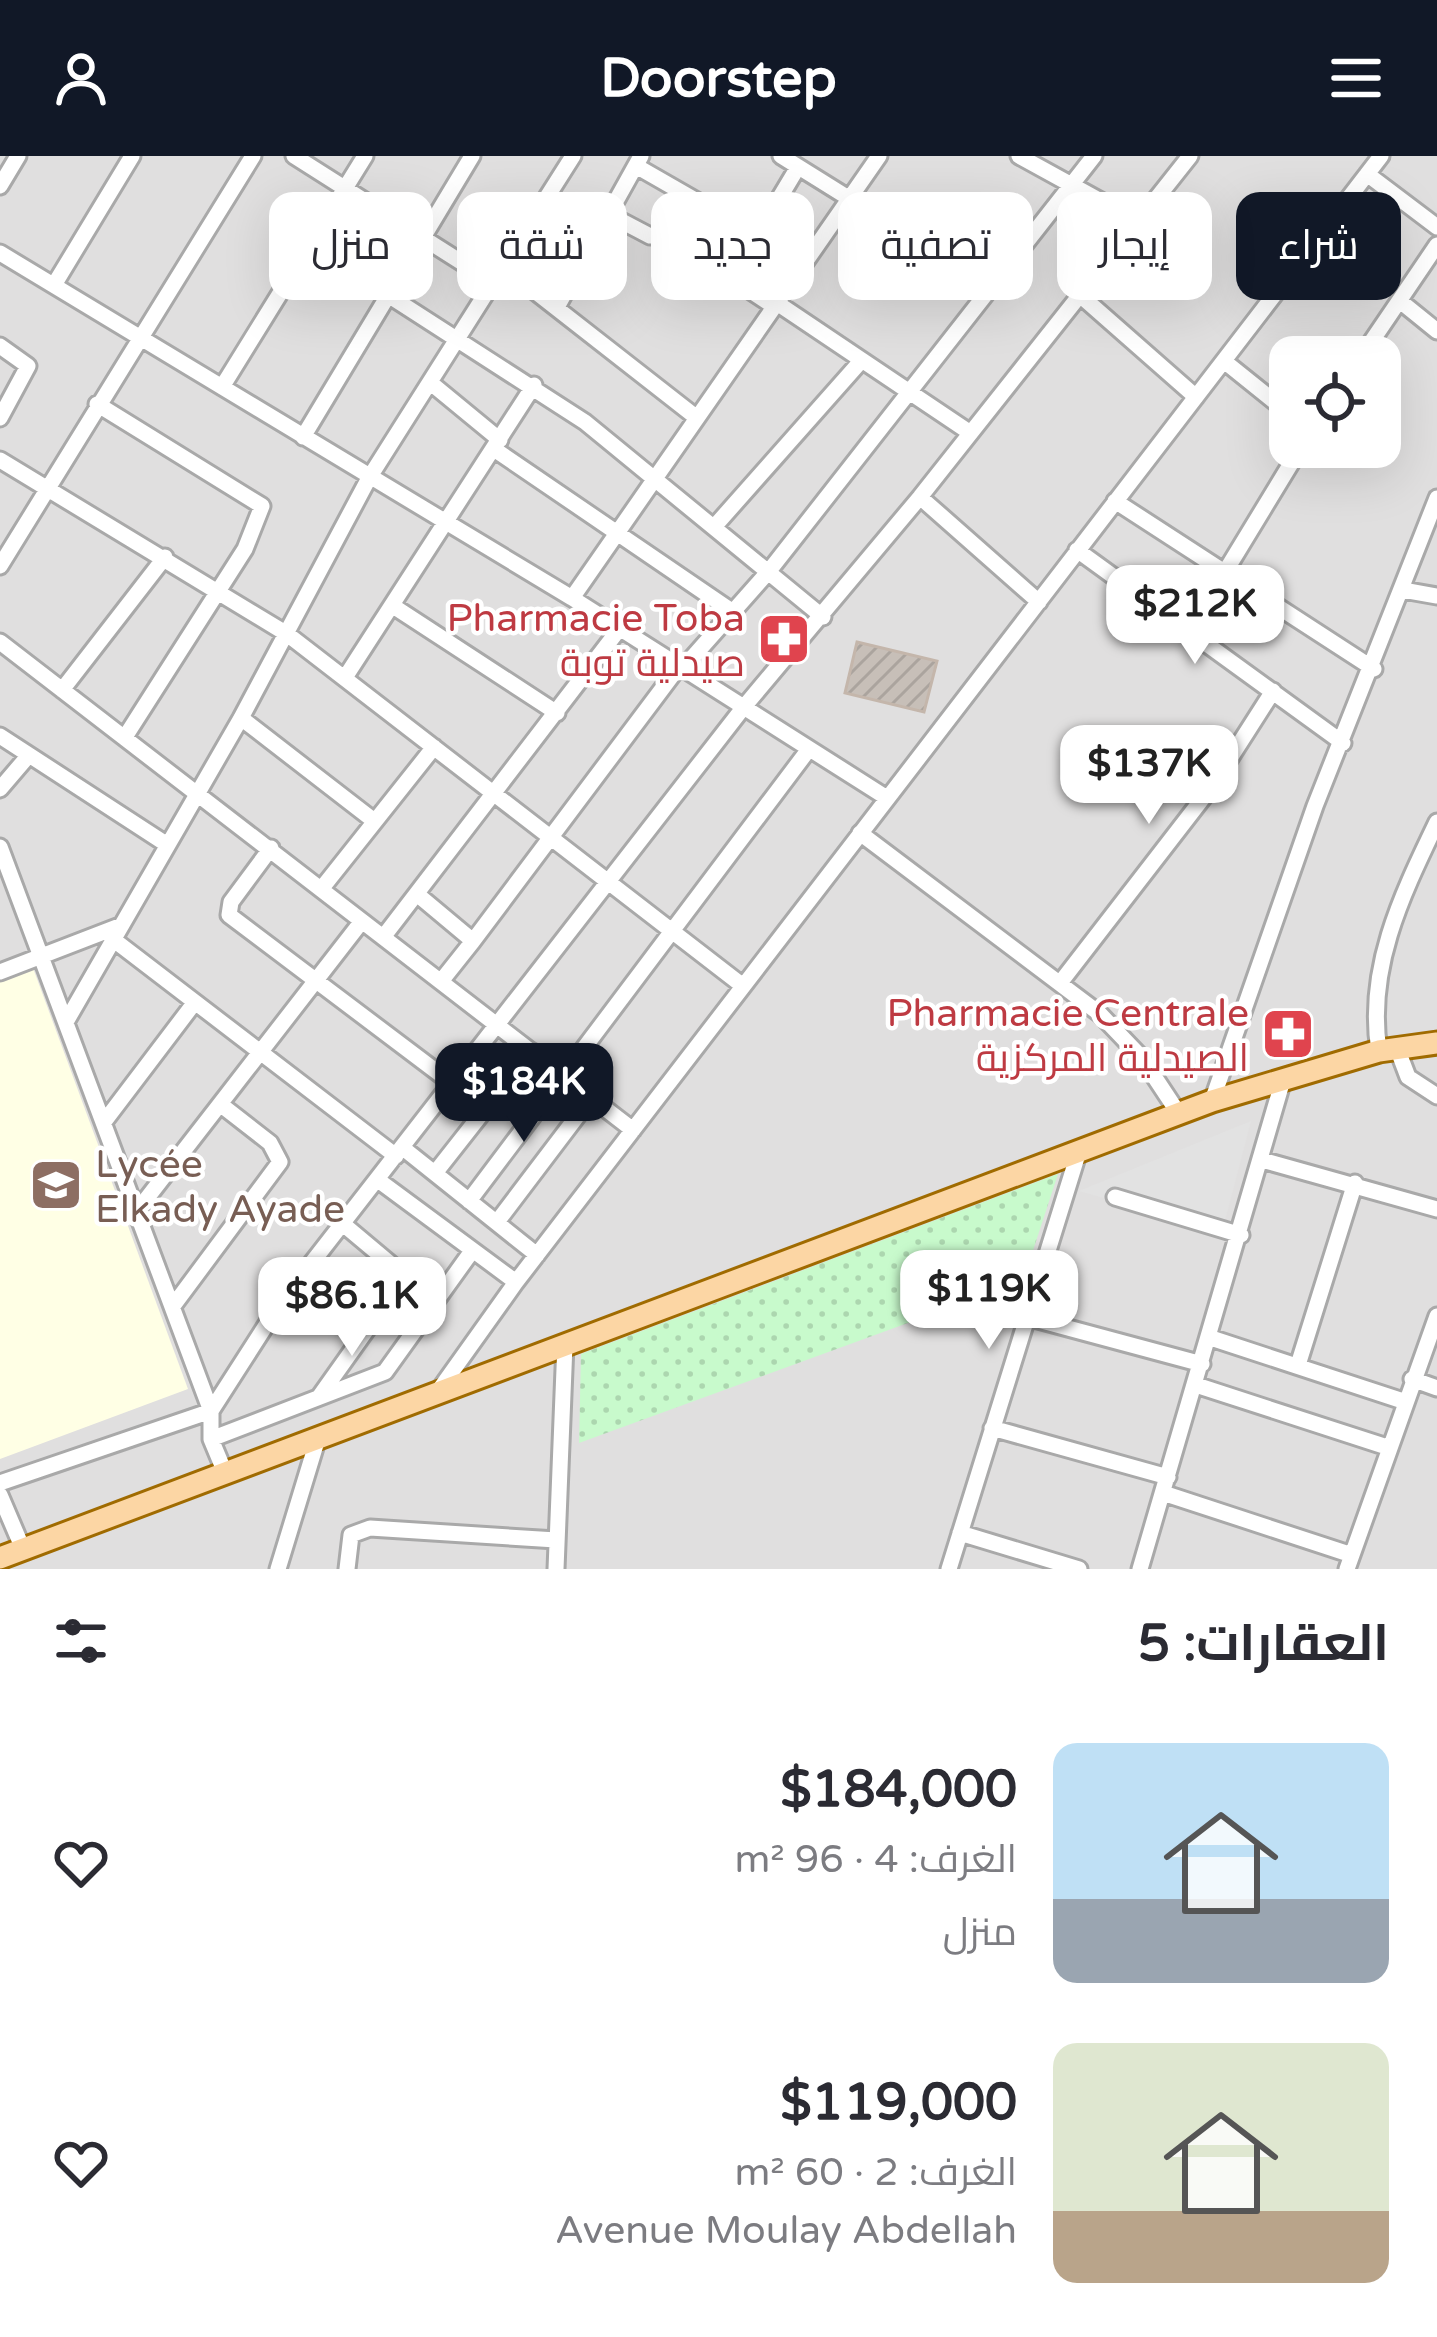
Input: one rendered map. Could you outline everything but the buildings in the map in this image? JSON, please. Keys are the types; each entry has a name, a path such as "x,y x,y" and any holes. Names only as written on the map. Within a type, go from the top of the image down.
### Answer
{"main road":[{"path":"0,1558 1212,1101 1388,1049 1437,1042"}],"street":[{"path":"0,186 18,156"},
{"path":"54,285 133,156"},
{"path":"0,566 138,335 253,156"},
{"path":"294,156 352,192"},
{"path":"222,387 365,156"},
{"path":"433,221 472,156"},
{"path":"551,192 573,156"},
{"path":"781,156 839,192"},
{"path":"855,192 879,156"},
{"path":"1019,156 1087,192"},
{"path":"442,980 682,666 769,571 1094,156"},
{"path":"1162,192 1190,156"},
{"path":"439,1390 516,1282 1381,156"},
{"path":"622,192 639,161 688,192"},
{"path":"784,192 799,167"},
{"path":"1367,174 1437,227"},
{"path":"572,598 838,216"},
{"path":"627,224 650,236"},
{"path":"1376,336 1437,245"},
{"path":"0,253 572,598 887,798"},
{"path":"303,437 385,300"},
{"path":"397,300 535,385 823,617"},
{"path":"66,1022 242,718 369,478 484,300"},
{"path":"548,300 698,418"},
{"path":"557,307 561,300"},
{"path":"769,300 969,432"},
{"path":"0,1483 212,1411 279,1305 743,709 823,617 1076,300"},
{"path":"1086,300 1196,397"},
{"path":"1400,301 1437,331"},
{"path":"0,346 28,366 0,418"},
{"path":"714,526 861,361"},
{"path":"1224,362 1269,397"},
{"path":"431,384 496,445 614,534 733,612"},
{"path":"346,676 535,385"},
{"path":"98,404 260,502 254,532 125,737"},
{"path":"0,460 287,634 743,986"},
{"path":"1225,572 1288,468"},
{"path":"920,497 1039,602"},
{"path":"1212,1101 1308,826 1431,532 1437,498"},
{"path":"1115,501 1374,669"},
{"path":"1077,550 1343,743"},
{"path":"62,690 165,557"},
{"path":"1403,590 1437,596"},
{"path":"393,606 557,713"},
{"path":"384,936 620,628"},
{"path":"0,643 633,1130"},
{"path":"1060,983 1213,785 1273,691"},
{"path":"242,718 374,820"},
{"path":"0,736 166,844"},
{"path":"322,888 434,746"},
{"path":"469,1201 809,749"},
{"path":"0,789 29,755"},
{"path":"1437,822 1388,935 1376,1000 1388,1049 1408,1077 1437,1096"},
{"path":"860,833 1060,983 1129,1042 1180,1114"},
{"path":"0,847 7,884 41,957 212,1411 211,1439 226,1475"},
{"path":"271,848 231,902 229,915 452,1084"},
{"path":"418,895 473,941"},
{"path":"137,1211 362,921"},
{"path":"0,972 118,932"},
{"path":"118,932 195,1002 261,1053 435,1174 537,1255"},
{"path":"104,1122 195,1002"},
{"path":"435,1174 531,1051"},
{"path":"1140,1569 1283,1080"},
{"path":"496,1222 591,1098"},
{"path":"173,1306 280,1162 270,1143 220,1104"},
{"path":"949,1569 1079,1151"},
{"path":"1262,1160 1437,1209"},
{"path":"378,1180 516,1282"},
{"path":"1298,1365 1355,1183"},
{"path":"1115,1197 1241,1235"},
{"path":"317,1400 405,1276 343,1224"},
{"path":"211,1439 392,1366 472,1251"},
{"path":"992,1427 1166,1485 1350,1562 1403,1401 1434,1336 1437,1316"},
{"path":"1027,1317 1202,1364"},
{"path":"1210,1338 1403,1401"},
{"path":"556,1569 565,1344"},
{"path":"1412,1379 1437,1388"},
{"path":"1196,1385 1387,1447"},
{"path":"278,1569 318,1438"},
{"path":"0,1498 23,1549"},
{"path":"347,1569 351,1535 370,1528 556,1540"},
{"path":"960,1533 1079,1569"}],"shaded area":[{"path":"0,156 1437,156 1437,1569 0,1569"},
{"name":"Lycée Elkady Ayade","path":"33,968 188,1389 0,1459 0,980"},
{"path":"1251,1121 1222,1232 1079,1191"}],"green space":[{"path":"1058,1174 1023,1281 579,1443 581,1354"}],"place":[{"name":"Pharmacie Toba صيدلية توبة","path":"784,639"},
{"name":"Pharmacie Centrale الصيدلية المركزية","path":"1288,1034"},
{"name":"Lycée Elkady Ayade","path":"56,1185"}]}
